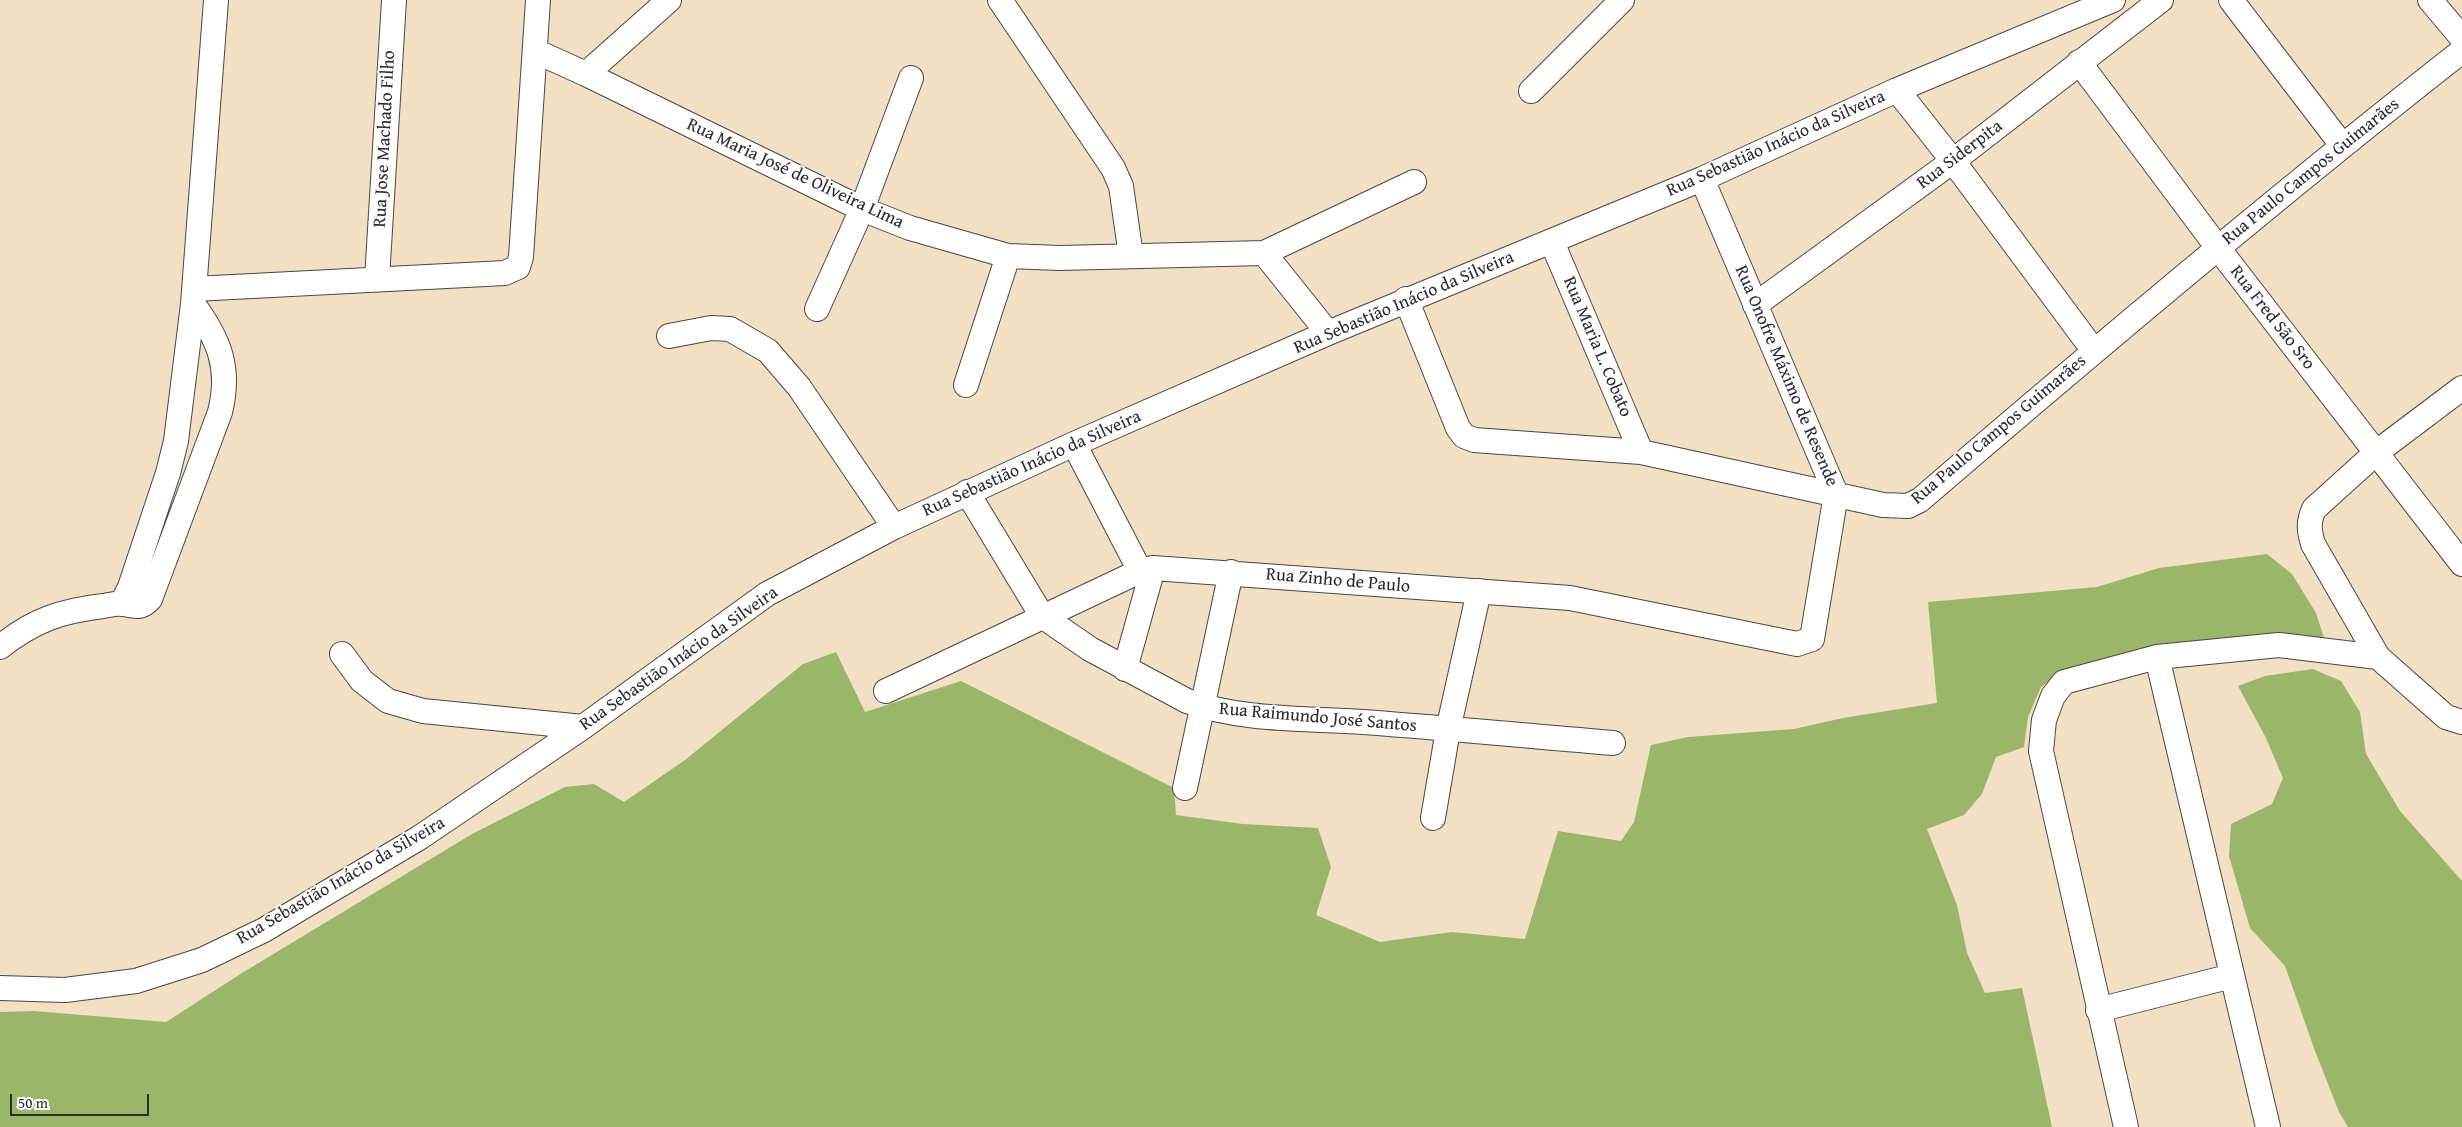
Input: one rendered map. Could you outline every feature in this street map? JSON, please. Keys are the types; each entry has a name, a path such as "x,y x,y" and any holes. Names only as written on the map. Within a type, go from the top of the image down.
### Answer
{"street":[{"path":"122,604 156,508 176,441 193,296 216,0"},
{"name":"Rua Jose Machado Filho","path":"377,279 394,0"},
{"path":"193,296 377,279 505,273 518,267 521,257 538,0"},
{"path":"586,74 669,0"},
{"path":"1000,0 1113,168 1121,186 1131,256"},
{"path":"1531,91 1622,0"},
{"name":"Rua Sebastião Inácio da Silveira","path":"2,984 65,990 136,981 202,960 264,930 419,838 583,727 766,594 894,526 1074,444 1406,299 1552,242 1702,179 1897,90 2112,0"},
{"name":"Rua Siderpita","path":"1755,305 1953,161 2161,0"},
{"path":"2231,0 2342,145"},
{"path":"2430,0 2462,38"},
{"name":"Rua Maria José de Oliveira Lima","path":"535,51 862,209 910,228 1008,256 1060,258 1264,253"},
{"name":"Rua Paulo Campos Guimarães","path":"1406,299 1458,428 1464,436 1474,440 1641,452 1898,508 1908,506 1920,500 2094,351 2342,145 2462,51"},
{"name":"Rua Fred São Sro","path":"2079,62 2218,248 2462,564"},
{"path":"817,309 862,209 911,78"},
{"path":"1897,90 1953,161 2094,351"},
{"name":"Rua Onofre Máximo de Resende","path":"1702,179 1836,494 1812,639"},
{"path":"1328,333 1264,253 1414,182"},
{"name":"Rua Maria L. Cobato","path":"1552,242 1641,452"},
{"path":"966,385 1008,256"},
{"path":"0,647 24,628 72,610 122,604 138,607 145,605 150,599 220,412 225,392 224,364 219,347 193,296"},
{"path":"669,336 711,328 730,329 768,351 798,387 894,526"},
{"path":"2462,388 2377,452 2314,509 2309,518 2309,530 2313,544 2378,658 2446,717 2462,722"},
{"path":"1074,444 1146,569 1125,669"},
{"name":"Rua Raimundo José Santos","path":"967,492 1042,616 1090,649 1153,685 1202,707 1246,715 1613,743"},
{"name":"Rua Zinho de Paulo","path":"886,691 1042,616 1146,569 1231,572 1570,598 1797,644 1812,639"},
{"path":"1185,788 1231,572"},
{"path":"1433,818 1448,730 1479,591"},
{"path":"2126,1127 2098,1010 2041,751 2044,720 2052,696 2064,682 2156,657 2279,645 2378,658"},
{"path":"342,654 362,681 388,701 423,711 583,727"},
{"path":"2156,657 2268,1127"},
{"path":"2098,1010 2232,976"}],"green space":[{"path":"2267,554 2292,574 2316,613 2325,641 2065,670 2041,687 2028,717 2024,747 1996,757 1982,794 1964,815 1927,829 1957,905 1967,953 1985,993 2022,988 2052,1127 0,1127 0,1012 34,1011 166,1022 242,973 472,834 565,787 594,784 624,802 685,760 803,664 836,652 865,712 961,681 1174,788 1176,815 1243,824 1318,828 1331,867 1316,915 1380,942 1452,932 1525,939 1558,831 1621,841 1634,822 1651,745 1688,737 1794,729 1843,718 1937,703 1928,602 2097,587 2159,568"},
{"path":"2313,669 2341,681 2360,712 2366,754 2400,811 2462,881 2462,1127 2348,1127 2339,1112 2315,1051 2285,966 2250,928 2229,856 2231,824 2272,804 2283,778 2266,738 2238,686 2265,676"}]}
